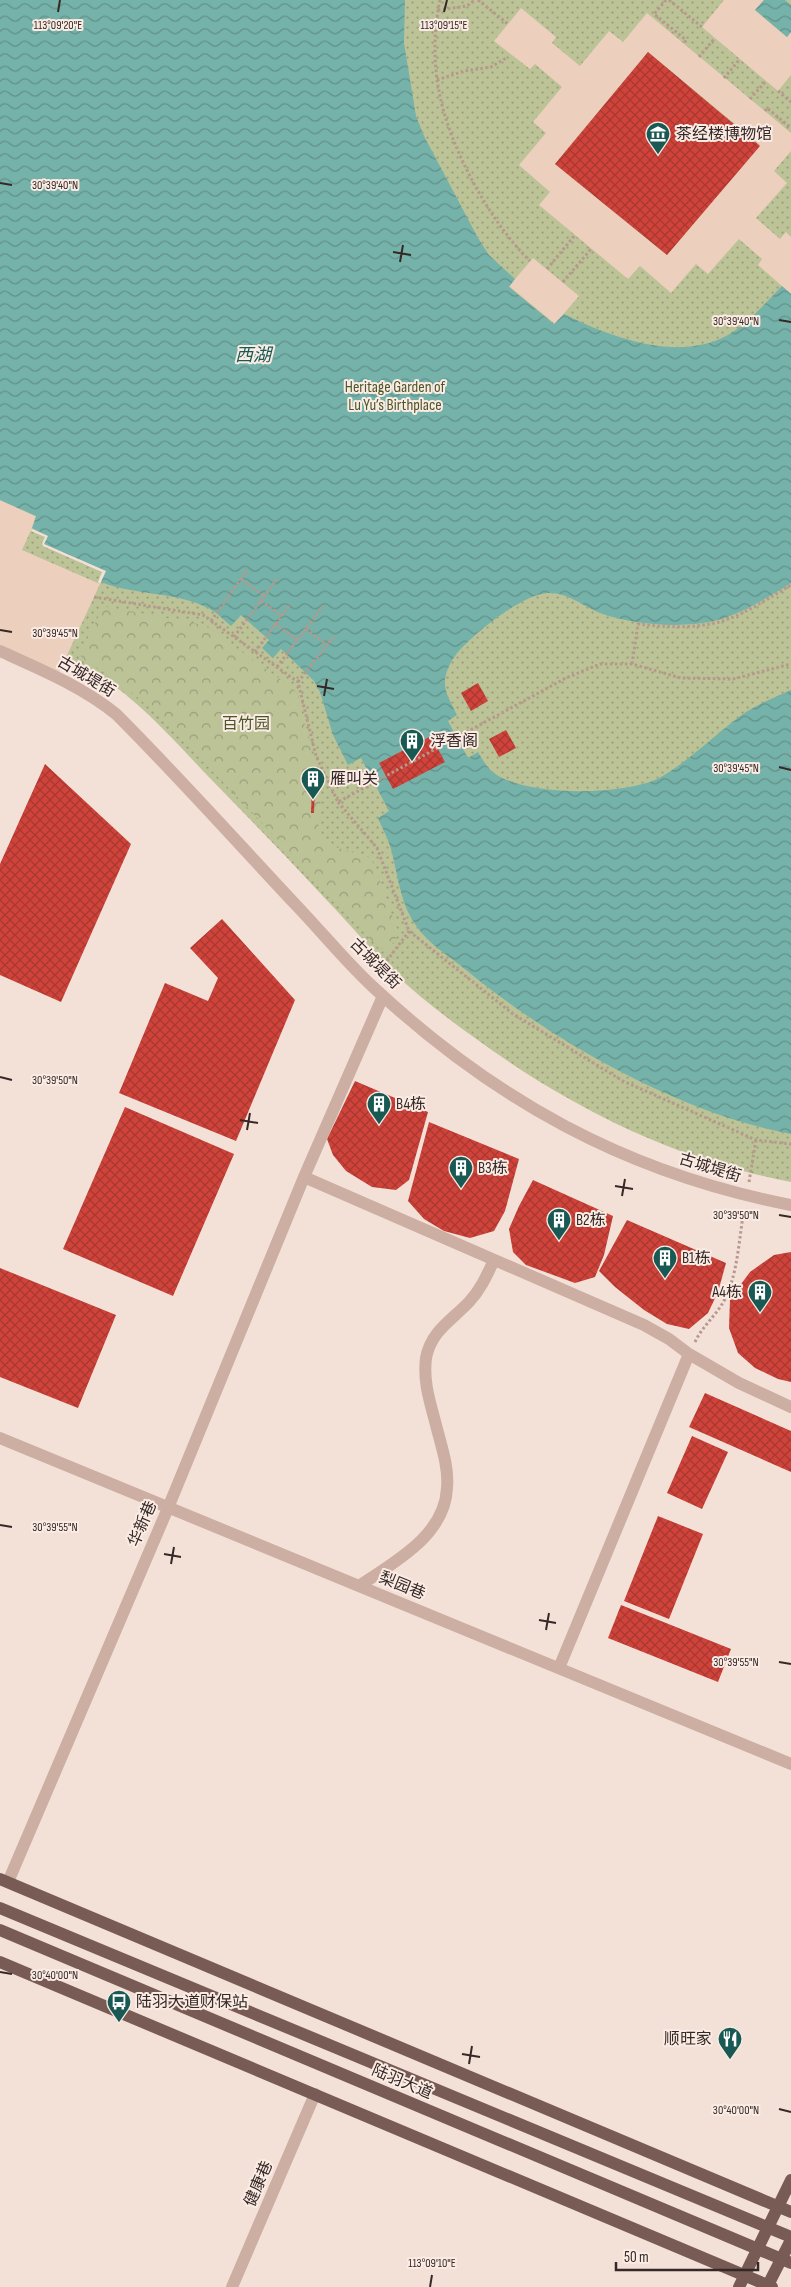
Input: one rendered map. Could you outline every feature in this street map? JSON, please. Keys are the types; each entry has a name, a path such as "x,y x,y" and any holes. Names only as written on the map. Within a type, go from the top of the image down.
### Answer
{"main road":[{"path":"4,1880 791,2212"},
{"name":"陆羽大道","path":"0,1908 768,2227 791,2239"},
{"name":"陆羽大道","path":"0,1930 786,2261"},
{"path":"0,1962 315,2094 742,2281 769,2286 786,2261 791,2239"},
{"path":"742,2281 791,2180"}],"street":[{"name":"古城堤街","path":"0,651 57,677 98,700 116,714 370,985 478,1074 549,1119 626,1156 684,1178 746,1196 791,1205"},
{"name":"华新巷","path":"4,1880 168,1508 304,1177 383,996"},
{"path":"304,1177 644,1325 739,1383 791,1407"},
{"path":"359,1586 403,1557 424,1538 439,1516 448,1490 447,1469 424,1383 426,1356 434,1338 444,1324 469,1302 482,1286 494,1260"},
{"path":"559,1668 690,1354"},
{"name":"梨园巷","path":"0,1438 791,1764"},
{"name":"健康巷","path":"232,2287 315,2094"}],"path":[{"path":"440,0 435,38 437,80 450,132 488,207 505,233 530,261"},
{"path":"438,10 467,6 477,0 508,24"},
{"path":"684,44 686,40 654,14 668,0 702,27"},
{"path":"699,57 715,38"},
{"path":"437,80 464,71 491,67 508,57"},
{"path":"724,78 740,59"},
{"path":"750,99 766,81"},
{"path":"778,91 791,102"},
{"path":"765,111 767,108 791,128"},
{"path":"547,269 575,235"},
{"path":"563,282 591,249"},
{"path":"211,621 248,570"},
{"path":"241,579 264,596"},
{"path":"234,637 277,579"},
{"path":"632,664 638,624 675,627 717,622 731,617 791,585"},
{"path":"94,597 203,615 298,682 316,756 338,802 377,848 408,931 513,1014 623,1082 756,1140 791,1144"},
{"path":"261,601 282,616"},
{"path":"255,652 289,606"},
{"path":"277,667 323,606"},
{"path":"276,624 297,640"},
{"path":"306,629 327,645"},
{"path":"298,682 335,635"},
{"path":"338,802 566,678 600,664 632,664 681,678 733,679 791,664"},
{"path":"370,985 408,931"},
{"path":"690,1354 696,1339 717,1313 729,1288 756,1140"}],"green space":[{"name":"西湖","path":"0,0 791,0 791,1182 706,1160 625,1128 548,1087 475,1038 394,973 291,862 154,720 128,696 99,675 75,662 0,630"},
{"name":"百竹园","path":"107,607 204,625 297,693 319,783 321,798 318,824 323,837 332,846 368,857 374,864 398,932 396,939 388,949 379,948 154,712 121,684 83,660 80,654 101,611"}],"shaded area":[{"path":"724,0 764,0 755,10 787,37 791,32 791,75 778,91 702,27"},
{"path":"521,8 556,37 552,43 580,66 609,31 623,42 647,13 791,133 791,151 774,171 787,183 756,218 780,239 786,232 791,237 791,294 758,265 762,259 739,239 708,274 696,264 671,293 640,266 628,279 539,205 550,192 519,165 546,133 533,122 562,87 535,64 530,69 494,41","holes":["648,52 760,145 667,255 555,164"]},
{"path":"533,258 579,296 555,324 509,286"},
{"path":"0,500 37,517 22,550 100,584 57,677 0,651"}],"water":[{"name":"西湖","path":"0,0 405,0 404,43 416,116 424,136 478,238 489,255 515,279 509,287 554,324 564,314 602,331 644,344 688,347 708,343 736,330 757,312 782,286 791,294 791,583 745,610 726,618 704,623 674,625 642,623 613,617 555,593 537,595 497,617 472,638 450,664 447,670 445,685 457,715 448,721 468,758 478,752 485,764 494,773 509,781 552,790 577,791 625,788 661,777 746,712 791,690 791,1134 748,1124 705,1110 662,1092 620,1071 538,1023 439,949 420,931 406,907 390,845 378,818 389,811 361,758 348,765 333,735 320,692 314,681 281,649 273,658 262,648 269,640 241,615 231,626 213,611 197,603 170,596 128,590 101,582 105,571 44,544 48,536 32,528 36,516 0,500"},
{"path":"764,0 785,0 791,5 791,32 787,37 755,10"}],"pier":[{"path":"32,529 48,536 44,544 106,571 100,584 98,582 102,572 43,546 42,543 45,537 31,531"}],"building":[{"name":"茶经楼博物馆","path":"648,52 760,146 667,255 555,164"},
{"path":"478,683 488,701 471,711 461,693"},
{"path":"506,730 516,748 499,757 489,739"},
{"name":"浮香阁","path":"431,736 445,762 393,789 379,763"},
{"path":"45,764 131,844 61,1002 0,975 0,864"},
{"name":"雁叫关","path":"312,787 315,787 314,813 311,813"},
{"path":"222,919 295,1000 236,1141 119,1093 165,983 208,1001 218,978 190,948"},
{"name":"B4栋","path":"355,1081 428,1112 409,1180 396,1190 372,1187 346,1171 333,1155 327,1139"},
{"path":"125,1107 234,1154 173,1296 63,1249"},
{"name":"B3栋","path":"429,1122 519,1159 505,1211 494,1231 470,1238 444,1231 424,1219 408,1201"},
{"name":"B2栋","path":"533,1180 613,1216 604,1255 595,1277 575,1283 526,1265 513,1252 509,1229"},
{"name":"B1栋","path":"627,1220 726,1263 718,1292 708,1313 689,1329 667,1324 644,1310 615,1287 599,1271"},
{"name":"A4栋","path":"791,1252 791,1382 778,1379 755,1368 738,1353 729,1328 730,1299 750,1272 774,1255"},
{"path":"0,1268 116,1315 78,1408 0,1377"},
{"path":"705,1393 791,1431 791,1472 689,1427"},
{"path":"692,1436 728,1452 702,1509 667,1493"},
{"path":"658,1516 703,1534 669,1619 624,1601"},
{"path":"621,1605 731,1649 718,1682 608,1638"}],"place":[{"name":"茶经楼博物馆","path":"658,155"},
{"name":"浮香阁","path":"412,762"},
{"name":"雁叫关","path":"313,800"},
{"name":"B4栋","path":"379,1125"},
{"name":"B3栋","path":"461,1189"},
{"name":"B2栋","path":"559,1241"},
{"name":"B1栋","path":"665,1279"},
{"name":"A4栋","path":"760,1313"},
{"name":"陆羽大道财保站","path":"119,2023"},
{"name":"顺旺家","path":"730,2060"}],"park label":[{"name":"Heritage Garden of Lu Yu’s Birthplace","path":"395,396"}]}
